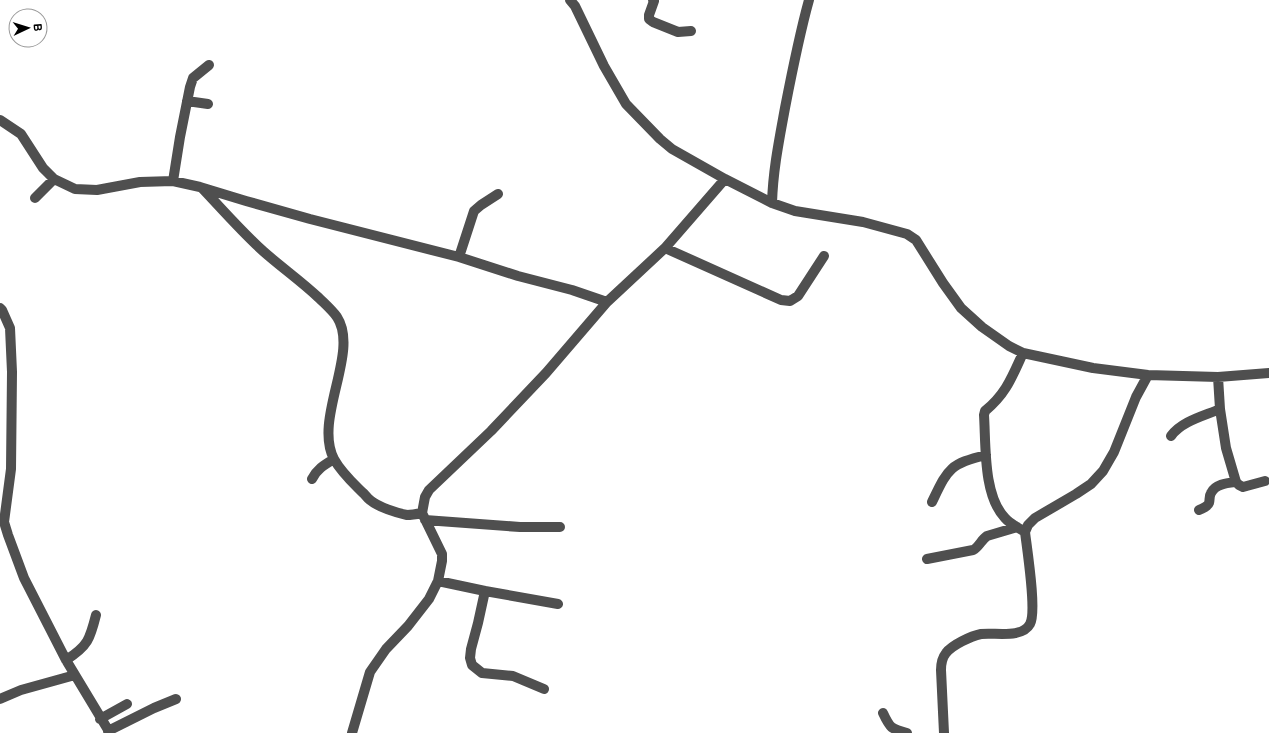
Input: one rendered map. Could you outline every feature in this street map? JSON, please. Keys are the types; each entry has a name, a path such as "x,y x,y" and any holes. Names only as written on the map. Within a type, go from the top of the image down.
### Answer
{"street":[{"path":"570,0 575,6 604,66 626,104 660,139 672,149 725,179 772,203 795,211 863,222 907,234 916,240 943,283 961,308 982,327 1009,346 1023,353 1094,368 1148,375 1218,377 1269,374"},
{"path":"654,0 649,15 649,19 652,22 678,32 691,31"},
{"path":"772,203 773,178 779,139 794,60 809,0"},
{"path":"174,180 180,138 190,87 193,78 209,65"},
{"path":"187,101 208,104"},
{"path":"0,120 21,134 43,168 54,179 75,189 97,190 140,182 174,180 253,203 458,257 518,276 572,290 607,302"},
{"path":"35,198 54,179"},
{"path":"352,733 370,672 386,649 421,612 438,581 442,554 423,516 425,497 429,490 491,431 546,374 607,302 665,248 725,179"},
{"path":"200,187 264,252 303,283 330,308 338,318 342,328 344,342 342,363 335,389 329,423 329,442 334,459 347,477 371,501 390,510 408,515 520,527 560,527"},
{"path":"458,257 474,211 498,194"},
{"path":"665,248 780,300 790,301 798,296 824,256"},
{"path":"0,308 10,328 12,372 11,469 2,521 24,578 66,660 109,732 154,708 176,700"},
{"path":"944,733 940,670 942,660 946,653 954,646 980,634 1009,634 1020,632 1026,629 1030,624 1032,616 1031,581 1021,530 1006,519 998,508 991,493 986,455 985,411 1002,395 1023,353"},
{"path":"927,559 973,550 983,538 987,536 1021,530 1035,518 1091,484 1103,471 1114,452 1136,397 1148,375"},
{"path":"1218,377 1220,409 1226,448 1236,482 1239,486 1243,487 1265,481"},
{"path":"1171,436 1185,424 1220,409"},
{"path":"932,502 949,471 960,463 986,455"},
{"path":"312,479 320,467 334,459"},
{"path":"1199,510 1210,503 1211,492 1214,488 1224,484 1236,482"},
{"path":"438,581 558,604"},
{"path":"485,591 478,623 470,649 472,665 482,673 513,676 544,689"},
{"path":"66,660 77,653 86,644 96,615"},
{"path":"0,700 21,690 75,675"},
{"path":"100,719 127,704"},
{"path":"883,713 889,726 907,733"}]}
